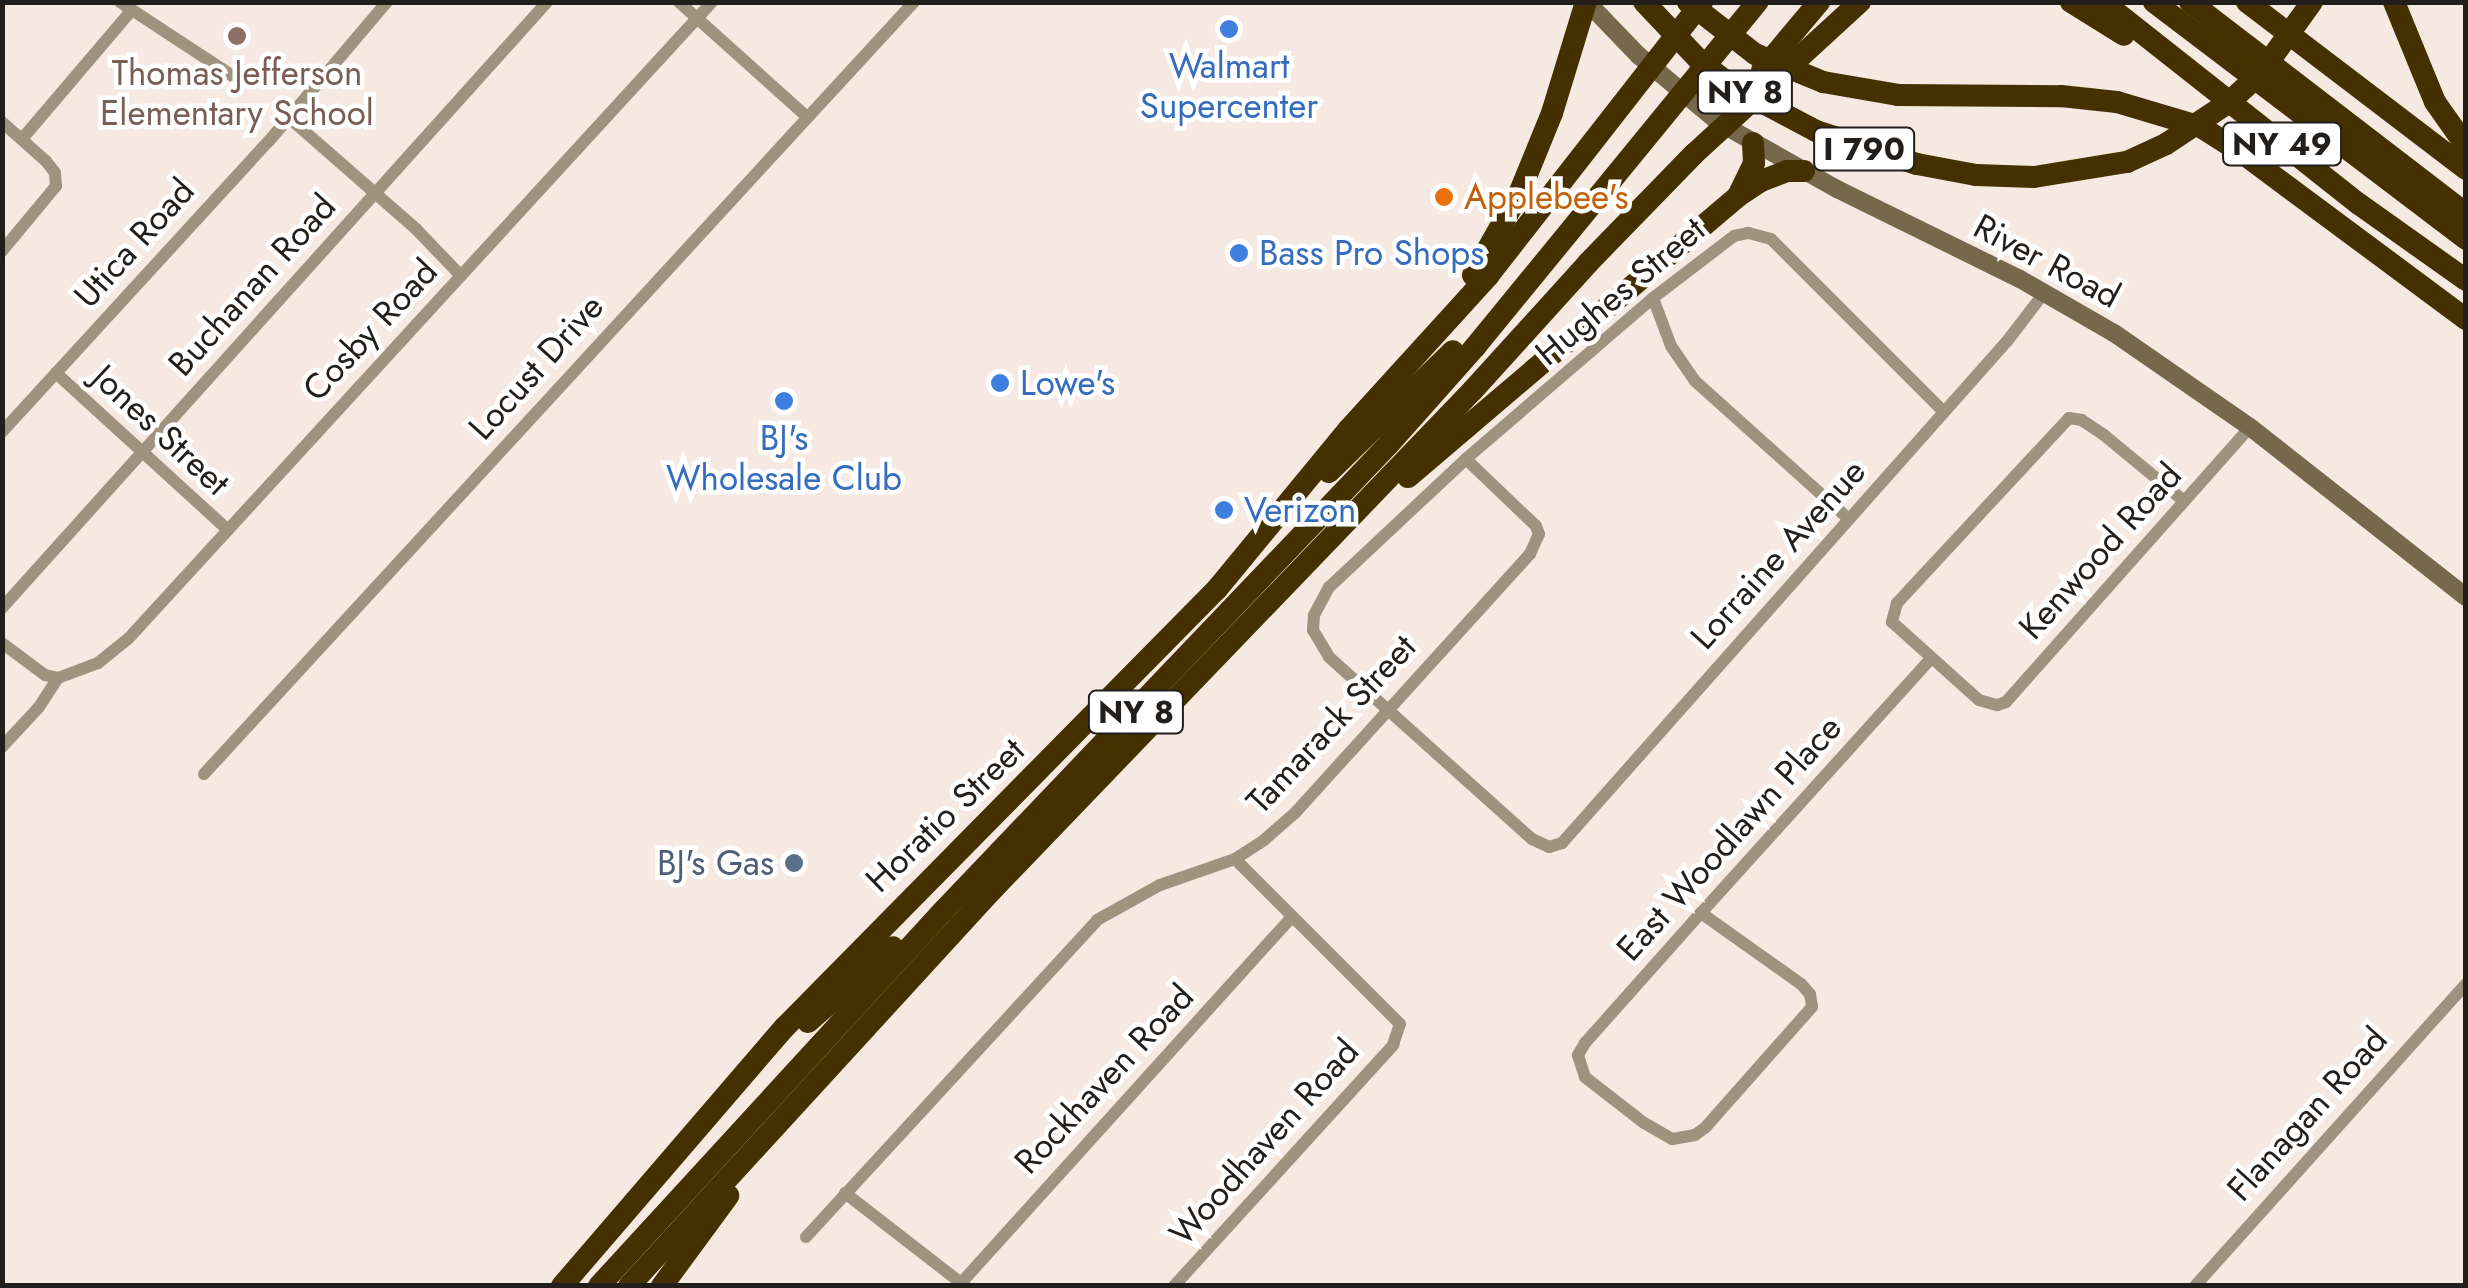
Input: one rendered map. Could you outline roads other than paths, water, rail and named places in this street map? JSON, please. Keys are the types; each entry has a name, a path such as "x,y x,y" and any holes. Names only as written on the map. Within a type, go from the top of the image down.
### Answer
{"highway":[{"path":"1435,334 1519,194 1552,112 1586,2"},
{"name":"I 790","path":"1642,2 1664,28 1733,86 1816,131 1917,164 2001,177 2071,174 2127,162 2166,144 2228,103 2278,52 2310,6"},
{"path":"1688,2 1754,54 1822,82 1898,95 2061,96 2117,102 2200,127 2245,155 2466,319"},
{"path":"1435,334 1488,276 1631,99 1702,2"},
{"name":"NY 8","path":"629,1286 992,890 1805,36 1819,2"},
{"path":"1805,36 1860,2"},
{"path":"2071,2 2209,86"},
{"name":"NY 49","path":"2103,2 2466,280"},
{"path":"2154,2 2466,239"},
{"path":"2190,2 2466,214"},
{"name":"NY 49","path":"2247,2 2466,169"},
{"path":"2394,2 2435,102 2466,146"},
{"name":"NY 8","path":"599,1286 944,910 1268,574 1475,347 1755,5"},
{"path":"1738,197 1754,163 1753,142"},
{"path":"1296,574 1738,197 1761,180 1804,171"},
{"path":"1250,548 1532,277"},
{"name":"Horatio Street","path":"562,1286 703,1120 869,938 1218,590 1378,395 1435,334"},
{"path":"703,1120 892,948 944,910"},
{"path":"662,1286 802,1097"}],"main road":[{"name":"River Road","path":"1586,2 1682,94 1804,171 2044,293 2114,333 2250,427 2466,597"}],"street":[{"name":"Utica Road","path":"2,432 387,2"},
{"name":"Buchanan Road","path":"2,608 546,2"},
{"path":"679,2 807,117"},
{"name":"Cosby Road","path":"58,678 98,663 128,639 712,2"},
{"name":"Locust Drive","path":"204,774 914,2"},
{"path":"22,139 125,7 237,79"},
{"path":"287,116 461,276"},
{"path":"2,122 46,160 55,173 56,186 2,251"},
{"name":"Hughes Street","path":"1550,847 1532,839 1329,657 1317,642 1314,615 1329,587 1466,459 1653,298 1720,243 1748,234 1770,240 1944,412"},
{"name":"Lorraine Avenue","path":"1550,847 1562,842 1944,412 2044,293"},
{"path":"1653,298 1671,346 1695,381 1849,519"},
{"name":"Jones Street","path":"56,373 226,530"},
{"path":"1930,660 1892,622 1896,603 2058,424 2069,418 2082,420 2184,501"},
{"name":"Kenwood Road","path":"1930,660 1989,704 2006,702 2250,427"},
{"name":"Tamarack Street","path":"806,1237 1097,920 1160,885 1235,859 1294,813 1536,545 1536,526 1466,459"},
{"path":"2,643 45,676 58,678 40,707 2,747"},
{"name":"East Woodlawn Place","path":"1702,913 1804,987 1812,1008 1706,1127 1681,1139 1659,1134 1586,1076 1578,1058 1585,1043 1702,913 1930,660"},
{"path":"1235,859 1292,917"},
{"name":"Woodhaven Road","path":"1174,1286 1396,1038 1400,1024 1396,1017 1292,917"},
{"name":"Rockhaven Road","path":"964,1284 1292,917"},
{"name":"Flanagan Road","path":"2196,1286 2466,984"},
{"path":"846,1193 964,1284"}],"place":[{"name":"Walmart Supercenter","path":"1229,29"},
{"name":"Thomas Jefferson Elementary School","path":"237,36"},
{"name":"Applebee's","path":"1444,197"},
{"name":"Bass Pro Shops","path":"1239,253"},
{"name":"Lowe's","path":"1000,383"},
{"name":"BJ's Wholesale Club","path":"784,401"},
{"name":"Verizon","path":"1224,510"},
{"name":"BJ's Gas","path":"794,863"}]}
